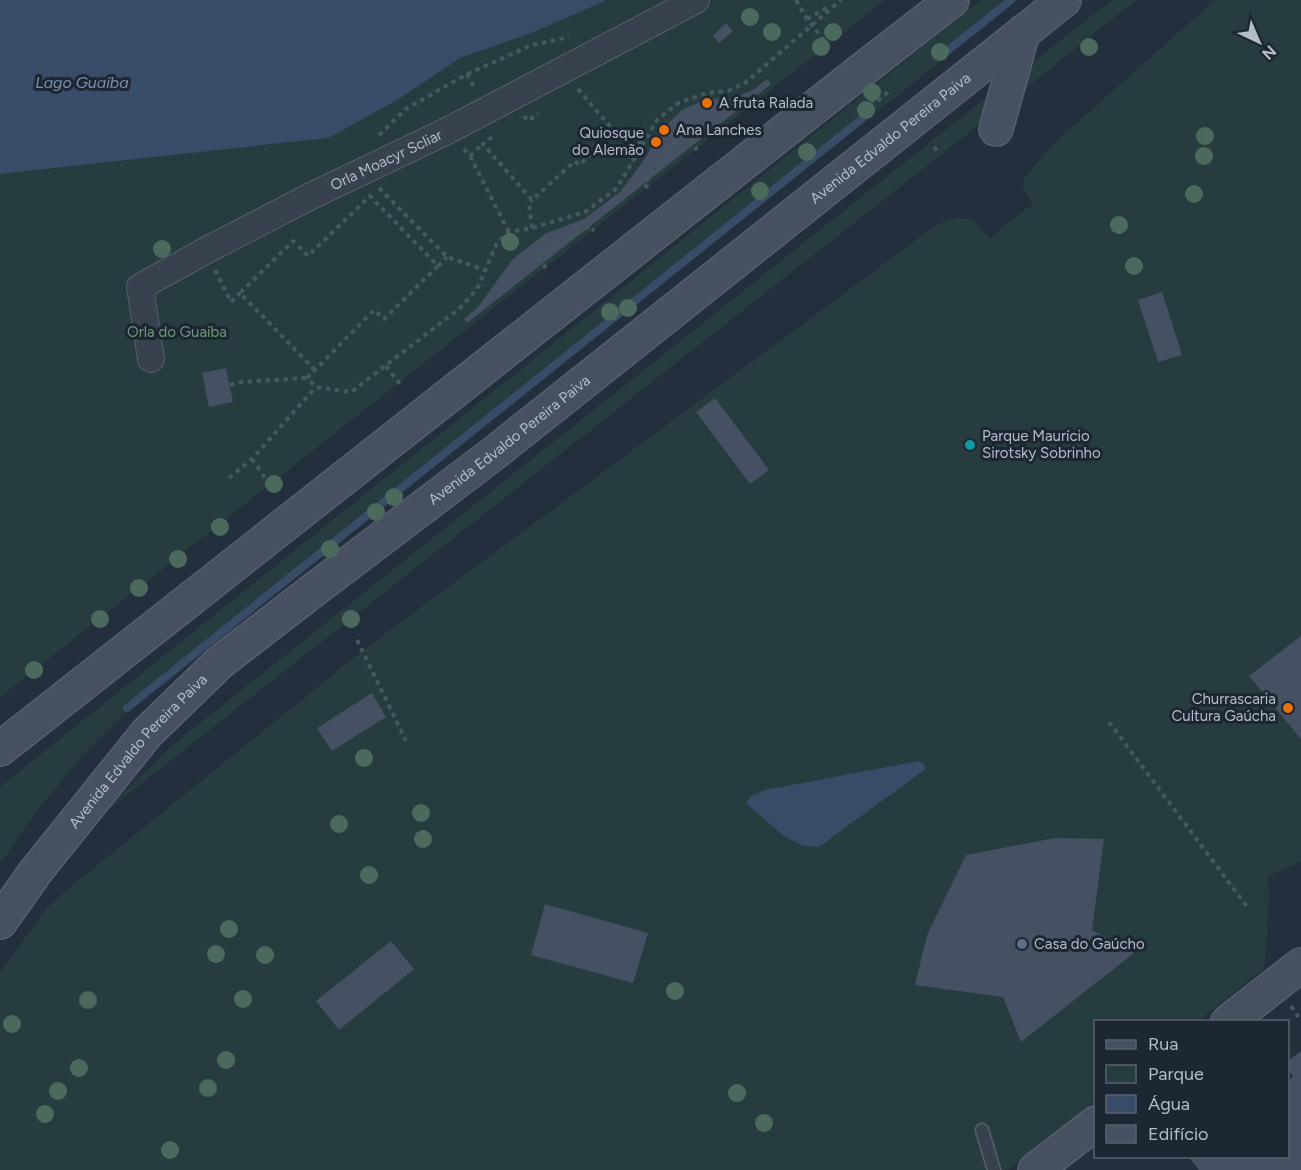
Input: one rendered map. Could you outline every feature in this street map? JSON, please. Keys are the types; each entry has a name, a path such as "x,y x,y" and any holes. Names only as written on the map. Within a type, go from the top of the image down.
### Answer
{"main road":[{"path":"0,749 952,0"},
{"name":"Avenida Edvaldo Pereira Paiva","path":"0,922 36,871 147,733 219,663 493,454 1064,0"},
{"path":"996,129 1023,32"},
{"path":"1231,1020 1301,965"},
{"path":"1035,1170 1094,1124"}],"street":[{"name":"Orla Moacyr Scliar","path":"151,359 140,288 311,196 447,131 696,0"}],"lane":[{"path":"982,1130 994,1170"}],"path":[{"path":"796,0 807,19 829,46"},
{"path":"807,19 841,0"},
{"path":"307,378 316,387 351,392 459,309 477,289 497,243 509,232 532,228 585,212 617,188 657,120 678,103 707,93 728,91 746,83 841,0"},
{"path":"375,139 406,109 467,74 532,45 579,36"},
{"path":"572,82 616,133"},
{"path":"870,98 874,103 890,90"},
{"path":"520,112 528,121 539,111"},
{"path":"532,228 529,203 575,161 579,165 618,130 642,144"},
{"path":"447,131 470,156 509,232"},
{"path":"470,156 498,131"},
{"path":"648,188 644,184 684,132 697,150"},
{"path":"483,144 532,200"},
{"path":"364,172 447,257 485,270"},
{"path":"205,251 231,302 293,241 308,256 370,196 438,266"},
{"path":"546,268 536,255 590,226 594,231"},
{"path":"230,384 307,378 374,310 384,319 447,257"},
{"path":"240,293 315,370"},
{"path":"386,366 400,384"},
{"path":"229,478 252,459 316,387"},
{"path":"252,459 279,498"},
{"path":"357,640 406,741"},
{"path":"1109,722 1248,908"}],"green space":[{"name":"Orla do Guaíba","path":"506,0 885,0 0,697 0,174 328,138"},
{"path":"981,0 1017,0 128,711 78,761 32,817 0,864 0,787"},
{"path":"1112,0 1136,0 1021,92 1029,65"},
{"name":"Parque Maurício Sirotsky Sobrinho","path":"1215,0 1301,0 1301,862 1268,876 1268,923 1264,969 1199,1020 1094,1020 1094,1102 1008,1170 0,1170 0,973 45,910 69,888 362,651 936,225 957,218 968,219 977,224 991,238 1033,204 1023,188 1024,179 1052,145"},
{"path":"992,93 984,121 95,820 180,739"}],"water":[{"name":"Lago Guaíba","path":"0,0 607,0 531,33 460,58 399,99 328,138 0,174"},
{"path":"919,761 924,764 924,770 819,847 803,846 784,836 746,803 751,796 765,790"}],"building":[{"path":"726,23 733,31 719,43 713,36"},
{"path":"767,79 771,84 467,323 464,319 478,307 513,259 545,234 584,219 620,192 644,160 661,130 682,110 707,99 733,98 753,90"},
{"path":"1162,292 1182,355 1158,362 1138,300"},
{"path":"226,368 233,402 209,407 202,373"},
{"path":"715,398 769,470 750,484 696,412"},
{"name":"Churrascaria Cultura Gaúcha","path":"1301,636 1301,739 1249,676"},
{"path":"372,693 386,717 332,751 317,728"},
{"name":"Casa do Gaúcho","path":"1055,838 1104,839 1092,930 1134,953 1021,1042 1003,997 915,985 927,935 966,855"},
{"path":"545,904 648,933 633,983 531,955"},
{"path":"391,941 414,969 339,1030 316,1001"},
{"path":"1301,1051 1301,1170 1199,1170 1190,1158 1289,1158 1289,1080 1293,1076 1289,1070 1289,1060"}],"waterway":[{"path":"947,51 1011,0"},
{"path":"127,708 863,118"}],"place":[{"name":"A fruta Ralada","path":"707,103"},
{"name":"Ana Lanches","path":"664,130"},
{"name":"Quiosque do Alemão","path":"656,142"},
{"name":"Parque Maurício Sirotsky Sobrinho","path":"970,445"},
{"name":"Churrascaria Cultura Gaúcha","path":"1288,708"},
{"name":"Casa do Gaúcho","path":"1022,944"}]}
